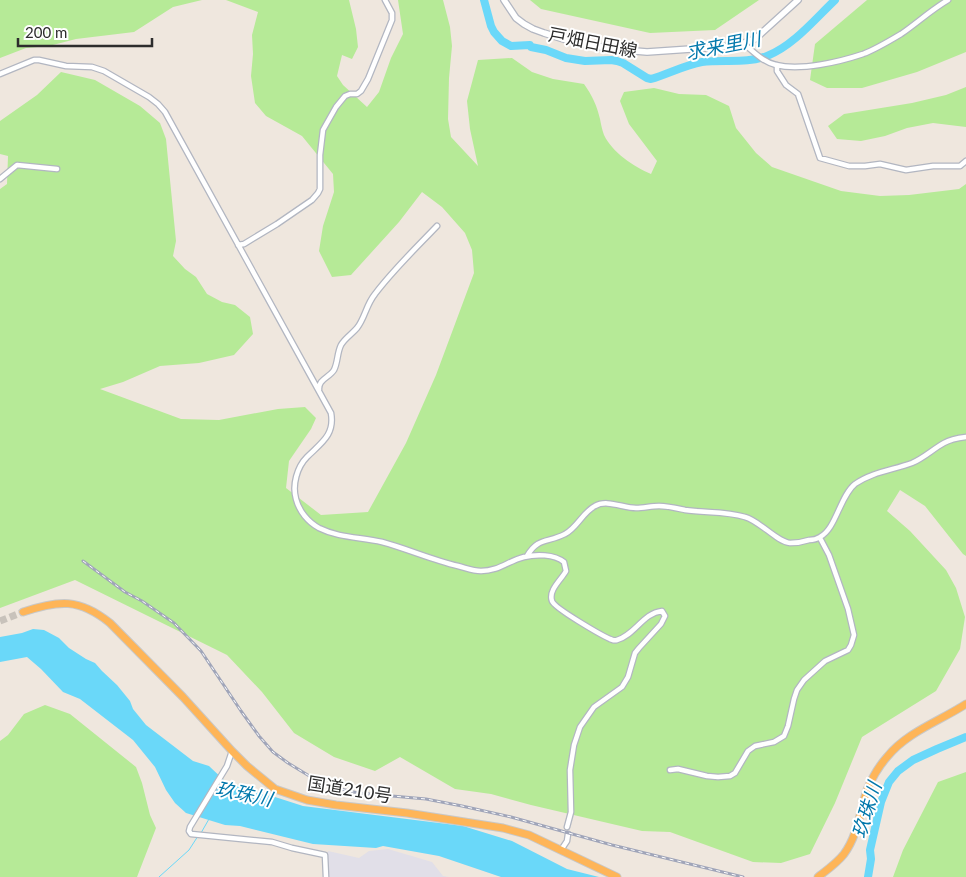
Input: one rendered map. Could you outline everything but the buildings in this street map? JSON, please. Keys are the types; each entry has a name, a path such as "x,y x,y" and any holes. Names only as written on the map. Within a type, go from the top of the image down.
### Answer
{"highway":[{"name":"国道210号","path":"23,612 57,603 85,606 98,614 110,623 183,697 247,766 275,788 307,800 503,828 529,835 617,877"},
{"path":"818,877 843,855 850,844 856,832 868,789 887,756 901,742 966,704"}],"main road":[{"name":"戸畑日田線","path":"504,0 516,18 534,29 570,41 612,49 647,52 744,44 755,39 798,0"}],"street":[{"path":"238,245 244,244 277,224 312,200 318,193 320,189 320,155 323,130 336,107 345,96 357,94 368,80 392,20 392,13 385,0"},
{"path":"744,44 761,58 777,65 793,67 812,66 863,54 898,35 948,0"},
{"path":"0,74 34,60 66,66 92,67 104,71 149,97 165,112 331,413 331,428 326,438 303,462 296,477 294,489 296,500 301,511 310,522 319,528 337,534 380,542 437,561 479,571 498,569 528,556 555,557 564,562 566,570 552,592 553,604 610,639 621,638 648,616 662,611 665,616 662,624 635,653 628,677 622,687 594,707 580,727 574,745 570,770 570,812 567,827"},
{"path":"777,65 777,72 786,85 798,94 820,158 849,166 880,164 906,170 933,166 960,166 966,161"},
{"path":"0,179 17,165 57,169"},
{"path":"319,391 318,386 321,381 330,375 337,364 340,346 357,329 374,295 437,226"},
{"path":"528,556 532,548 538,543 567,533 596,505 610,504 635,508 672,507 742,516 752,519 781,540 789,543 820,538 831,526 853,486 860,480 914,462 944,443 966,437"},
{"path":"670,770 678,769 707,776 730,776 735,773 748,751 755,746 774,742 784,736 797,690 804,680 825,661 848,650 854,635 848,608 829,555 820,538"},
{"path":"232,751 227,766 190,827 189,831 191,834 272,842 325,855 326,877"},
{"path":"560,850 567,841 568,834"}],"shaded area":[{"path":"388,849 432,862 443,876 449,877 325,877 328,851 359,858 369,851"}],"green space":[{"path":"0,0 202,0 173,7 134,32 76,39 49,46 26,48 0,58"},
{"path":"226,0 349,0 358,47 352,59 342,55 337,76 343,85 367,107 379,92 391,58 403,34 398,0 443,0 450,27 452,46 448,119 451,137 478,166 470,129 467,101 478,60 512,58 532,72 553,79 584,84 596,105 603,133 612,147 624,158 651,174 657,161 629,124 620,101 624,92 654,88 679,94 706,95 729,106 736,128 756,153 772,167 841,191 880,196 909,195 959,189 966,184 966,556 925,506 900,490 887,511 910,531 946,570 956,588 965,617 960,649 936,691 862,737 835,803 810,854 781,863 753,862 670,832 642,831 491,794 455,789 400,757 375,771 334,757 294,733 262,692 227,655 75,580 0,608 0,189 7,184 8,156 0,154 0,121 37,95 61,72 95,80 140,106 160,123 166,139 176,241 173,256 185,269 196,277 207,294 222,302 235,305 250,317 253,334 234,355 199,363 160,366 123,382 100,389 181,419 219,420 278,409 305,407 316,418 311,429 289,461 286,488 321,515 368,512 406,443 436,375 474,273 472,250 465,233 442,207 422,192 399,222 351,275 332,277 319,251 323,226 334,192 333,174 302,136 266,116 255,103 251,76 252,35 258,12"},
{"path":"530,0 759,0 715,30 650,33 541,9"},
{"path":"867,0 966,0 966,52 917,72 862,88 827,88 810,80 815,44"},
{"path":"966,87 966,127 933,123 861,141 837,139 828,126 844,114 912,103 946,95"},
{"path":"45,705 70,714 136,767 150,815 156,828 137,877 0,877 0,741 8,735 24,714"},
{"path":"966,772 966,877 893,877 903,850 938,782"}],"water":[{"path":"33,629 44,630 59,638 69,648 95,663 117,685 146,725 193,761 209,766 226,782 303,806 463,826 512,841 567,869 599,877 501,877 439,856 383,846 376,848 313,844 240,826 225,825 186,813 175,803 166,790 155,767 133,740 80,699 63,692 27,657 0,662 0,637"}],"waterway":[{"name":"求来里川","path":"484,0 494,32 502,41 511,46 530,45 531,47 546,50 566,58 585,61 617,61 651,79 702,62 751,60 777,52 795,39 835,0"},
{"name":"玖珠川","path":"868,877 871,859 870,850 881,802 889,782 898,771 913,760 966,737"},
{"path":"201,833 209,819"},
{"path":"159,877 189,850 198,836"}],"tunnel":[{"path":"0,621 23,612"}],"railway":[{"path":"83,561 125,592 174,623 201,651 241,711 273,752 311,777 336,788 358,793 426,799 511,817 612,845 743,877"}]}
